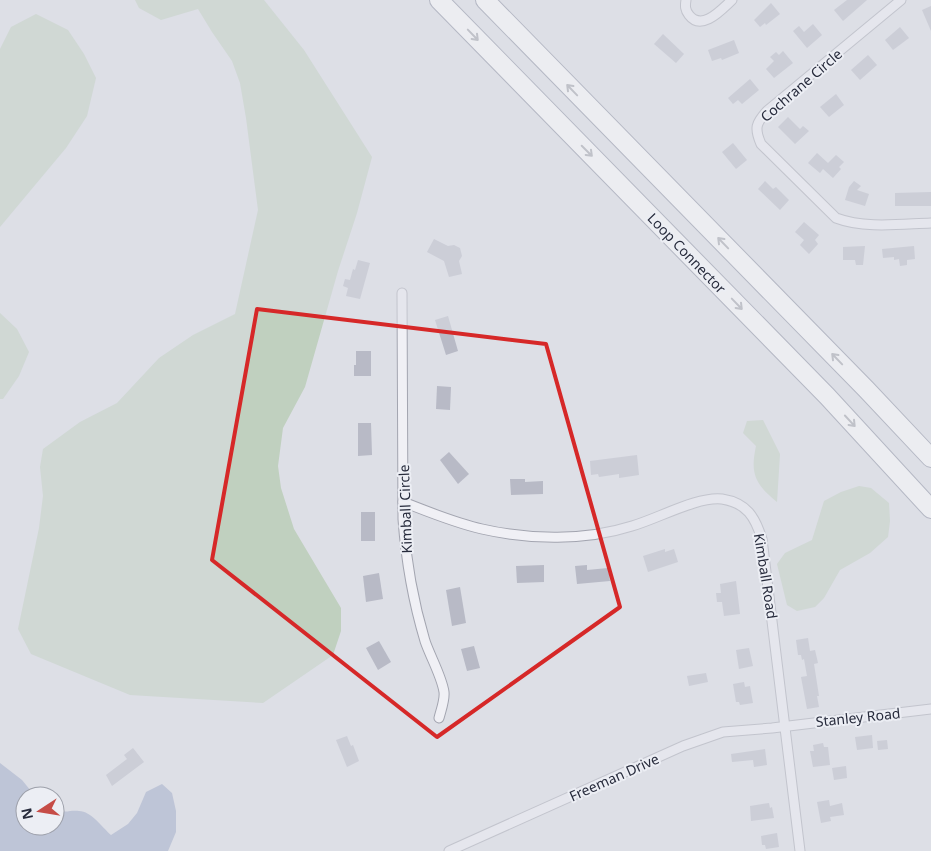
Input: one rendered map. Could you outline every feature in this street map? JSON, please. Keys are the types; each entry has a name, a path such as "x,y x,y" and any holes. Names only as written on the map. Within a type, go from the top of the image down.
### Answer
{"highway":[{"name":"Loop Connector","path":"439,0 827,396 931,509"},
{"path":"485,0 866,389 931,458"}],"street":[{"path":"686,0 685,8 687,14 700,21 710,19 727,1"},
{"name":"Cochrane Circle","path":"901,0 768,111 756,126 757,134 761,144 836,218 846,222 860,223 931,223"},
{"name":"Kimball Circle","path":"402,294 404,541 412,590 428,650 444,693 438,718"},
{"name":"Kimball Road","path":"403,502 450,520 482,529 533,536 586,535 631,527 705,500 720,499 732,501 743,506 752,514 762,539 800,851"},
{"name":"Stanley Road","path":"786,726 930,709"},
{"name":"Freeman Drive","path":"449,851 700,739 723,732 786,726"}],"highlighted area":[{"path":"257,309 546,344 620,607 437,737 212,560"}],"green space":[{"path":"135,0 264,0 304,50 372,157 305,387 283,428 278,466 281,488 294,529 341,608 341,631 333,655 263,703 130,695 31,654 18,629 39,528 43,496 40,467 43,449 80,422 117,403 159,358 193,335 235,314 258,210 240,83 232,61 198,9 161,20 139,8"},
{"path":"36,14 68,30 84,54 96,78 87,116 66,148 0,227 0,49 11,27"},
{"path":"0,313 17,329 29,352 19,376 3,399 0,399"},
{"path":"763,420 780,454 777,502 764,490 756,478 754,456 756,446 743,433 747,421"},
{"path":"859,486 871,488 889,503 890,521 888,537 870,553 840,570 824,598 815,607 797,611 787,605 777,564 785,553 812,540 824,501 841,492"}],"water":[{"path":"0,763 27,786 15,786 15,836 65,836 65,812 79,811 92,816 111,835 128,824 137,813 146,792 162,784 172,793 176,811 176,832 168,851 0,851"}],"building":[{"path":"847,0 867,0 843,21 834,10"},
{"path":"771,3 780,14 766,25 765,23 760,27 754,20"},
{"path":"931,6 931,31 922,10"},
{"path":"813,24 822,35 807,48 793,31 799,26 804,32"},
{"path":"900,27 909,38 893,50 885,40"},
{"path":"663,34 684,54 676,63 654,44"},
{"path":"734,40 739,53 722,60 721,58 712,61 708,50"},
{"path":"783,51 793,63 774,78 766,69 774,61 770,57 776,52 779,55"},
{"path":"868,55 877,65 860,80 851,70"},
{"path":"750,79 759,90 742,104 738,100 733,104 728,98"},
{"path":"836,94 844,105 829,117 820,107"},
{"path":"788,117 800,129 803,126 809,131 795,144 778,127"},
{"path":"733,143 747,160 736,169 722,152"},
{"path":"817,153 828,163 836,155 844,162 833,178 823,169 820,173 808,163"},
{"path":"765,181 773,189 776,187 789,200 780,210 758,189"},
{"path":"854,181 861,186 857,190 869,194 865,206 845,200 849,187"},
{"path":"931,192 931,206 895,206 895,193"},
{"path":"804,222 819,235 815,240 818,244 809,254 800,245 804,240 795,232"},
{"path":"434,239 448,246 454,245 460,248 462,256 459,261 462,274 449,277 444,261 427,252"},
{"path":"865,246 863,265 856,265 855,260 843,260 843,247"},
{"path":"914,246 915,259 907,260 907,265 900,266 899,259 894,260 894,257 883,258 882,249"},
{"path":"358,260 370,263 360,299 346,296 348,288 343,286 345,279 350,280"},
{"path":"448,316 458,351 446,355 435,320"},
{"path":"356,351 371,351 371,376 354,376"},
{"path":"437,386 451,387 450,410 436,409"},
{"path":"358,423 371,423 372,455 358,456"},
{"path":"449,452 469,474 458,484 440,460"},
{"path":"637,455 639,475 619,478 619,474 599,477 598,474 591,475 590,461"},
{"path":"510,479 525,479 525,482 543,481 543,494 511,495"},
{"path":"361,512 375,512 375,541 361,541"},
{"path":"665,549 665,552 674,549 678,562 648,572 643,556"},
{"path":"544,565 544,582 517,583 516,566"},
{"path":"587,565 587,570 608,568 610,581 577,584 575,566"},
{"path":"379,573 383,599 366,602 363,576"},
{"path":"736,581 740,614 724,616 722,602 717,602 716,593 721,593 720,584"},
{"path":"460,587 466,623 452,626 446,590"},
{"path":"808,638 810,651 815,650 818,663 814,664 819,707 807,709 801,677 807,676 804,659 802,660 801,655 798,655 796,640"},
{"path":"379,641 391,662 378,670 366,648"},
{"path":"474,646 480,668 467,671 461,649"},
{"path":"749,648 753,666 739,669 736,650"},
{"path":"706,673 708,682 689,686 687,676"},
{"path":"744,682 745,687 750,686 753,703 740,705 739,702 736,702 733,684"},
{"path":"872,735 873,748 857,750 855,737"},
{"path":"347,736 351,746 353,745 359,761 347,767 336,740"},
{"path":"887,740 888,749 878,750 877,741"},
{"path":"823,743 824,747 828,747 830,765 813,767 810,751 814,751 813,745"},
{"path":"133,748 144,762 112,786 106,775 127,759 124,755"},
{"path":"765,749 767,765 754,767 753,760 732,762 731,754"},
{"path":"846,766 847,778 834,780 832,768"},
{"path":"829,800 830,806 842,803 844,815 830,817 831,821 821,823 817,802"},
{"path":"769,803 770,808 772,807 774,818 751,821 750,806"},
{"path":"777,833 779,847 766,849 765,845 762,845 761,836"}]}
